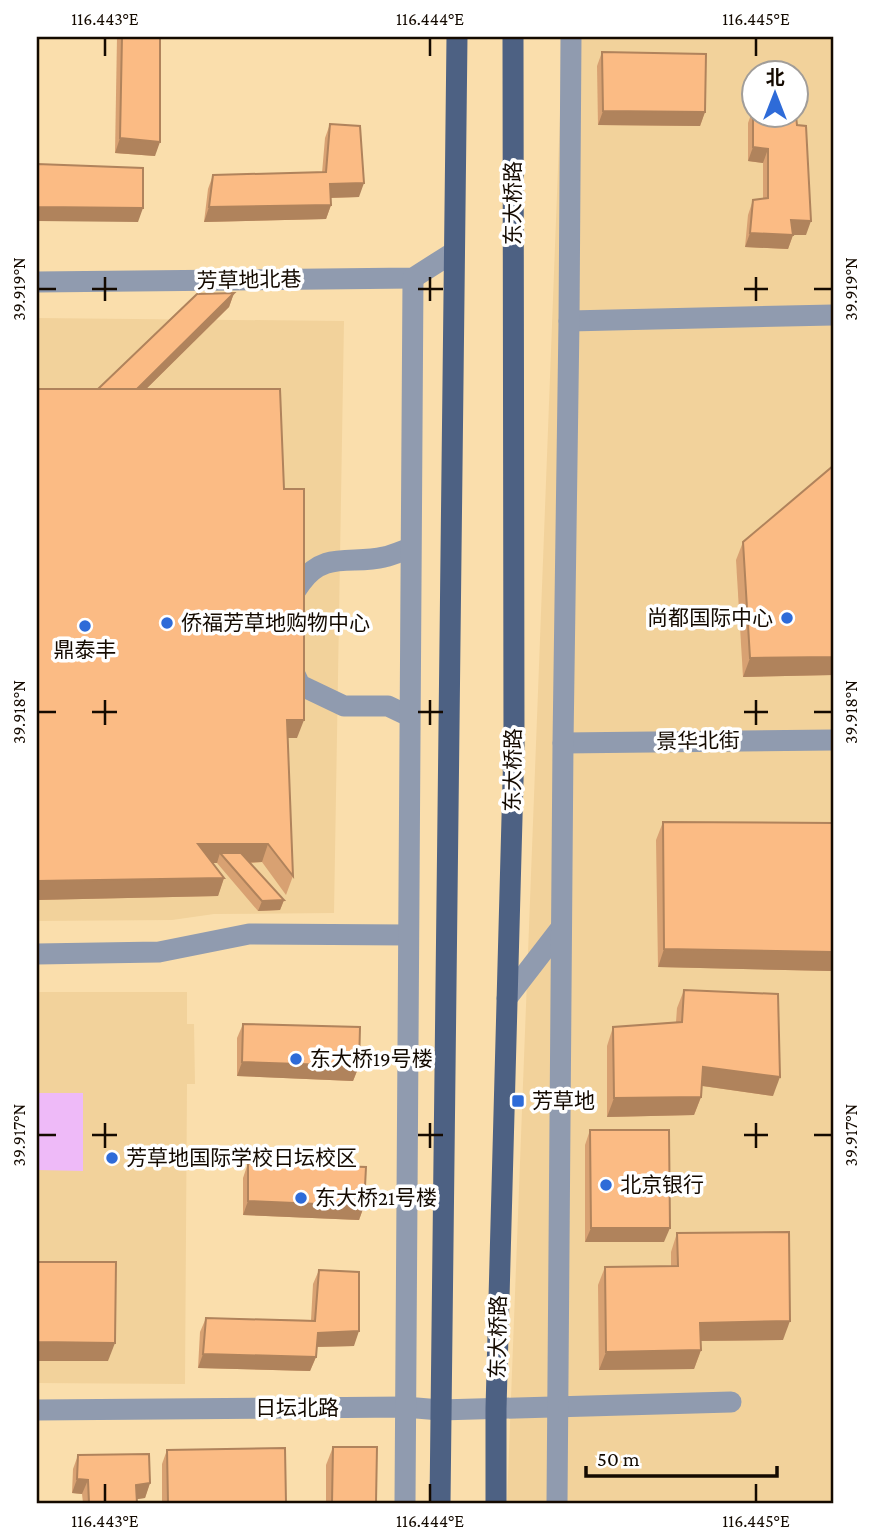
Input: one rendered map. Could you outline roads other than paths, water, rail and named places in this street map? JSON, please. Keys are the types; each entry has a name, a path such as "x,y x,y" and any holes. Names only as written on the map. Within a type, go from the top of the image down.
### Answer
{"main road":[{"path":"440,1503 457,37"},
{"name":"东大桥路","path":"496,1503 496,1409 514,744 513,37"}],"street":[{"path":"557,1503 562,743 571,37"},
{"path":"405,1503 413,278 454,252"},
{"name":"芳草地北巷","path":"37,282 413,278"},
{"path":"569,321 833,314"},
{"path":"291,621 291,598 305,577 320,565 338,559 382,558 410,548"},
{"path":"291,644 291,668 300,685 313,693 344,706 388,706 410,716"},
{"name":"景华北街","path":"562,743 833,740"},
{"path":"507,998 561,928"},
{"path":"37,954 159,952 249,934 408,935"},
{"name":"日坛北路","path":"37,1409 405,1407 440,1410 731,1402"}],"place":[{"name":"尚都国际中心","path":"787,618"},
{"name":"侨福芳草地购物中心","path":"167,623"},
{"name":"鼎泰丰","path":"85,626"},
{"name":"东大桥19号楼","path":"296,1059"},
{"name":"芳草地","path":"518,1101"},
{"name":"芳草地国际学校日坛校区","path":"112,1158"},
{"name":"北京银行","path":"606,1185"},
{"name":"东大桥21号楼","path":"301,1198"}]}
